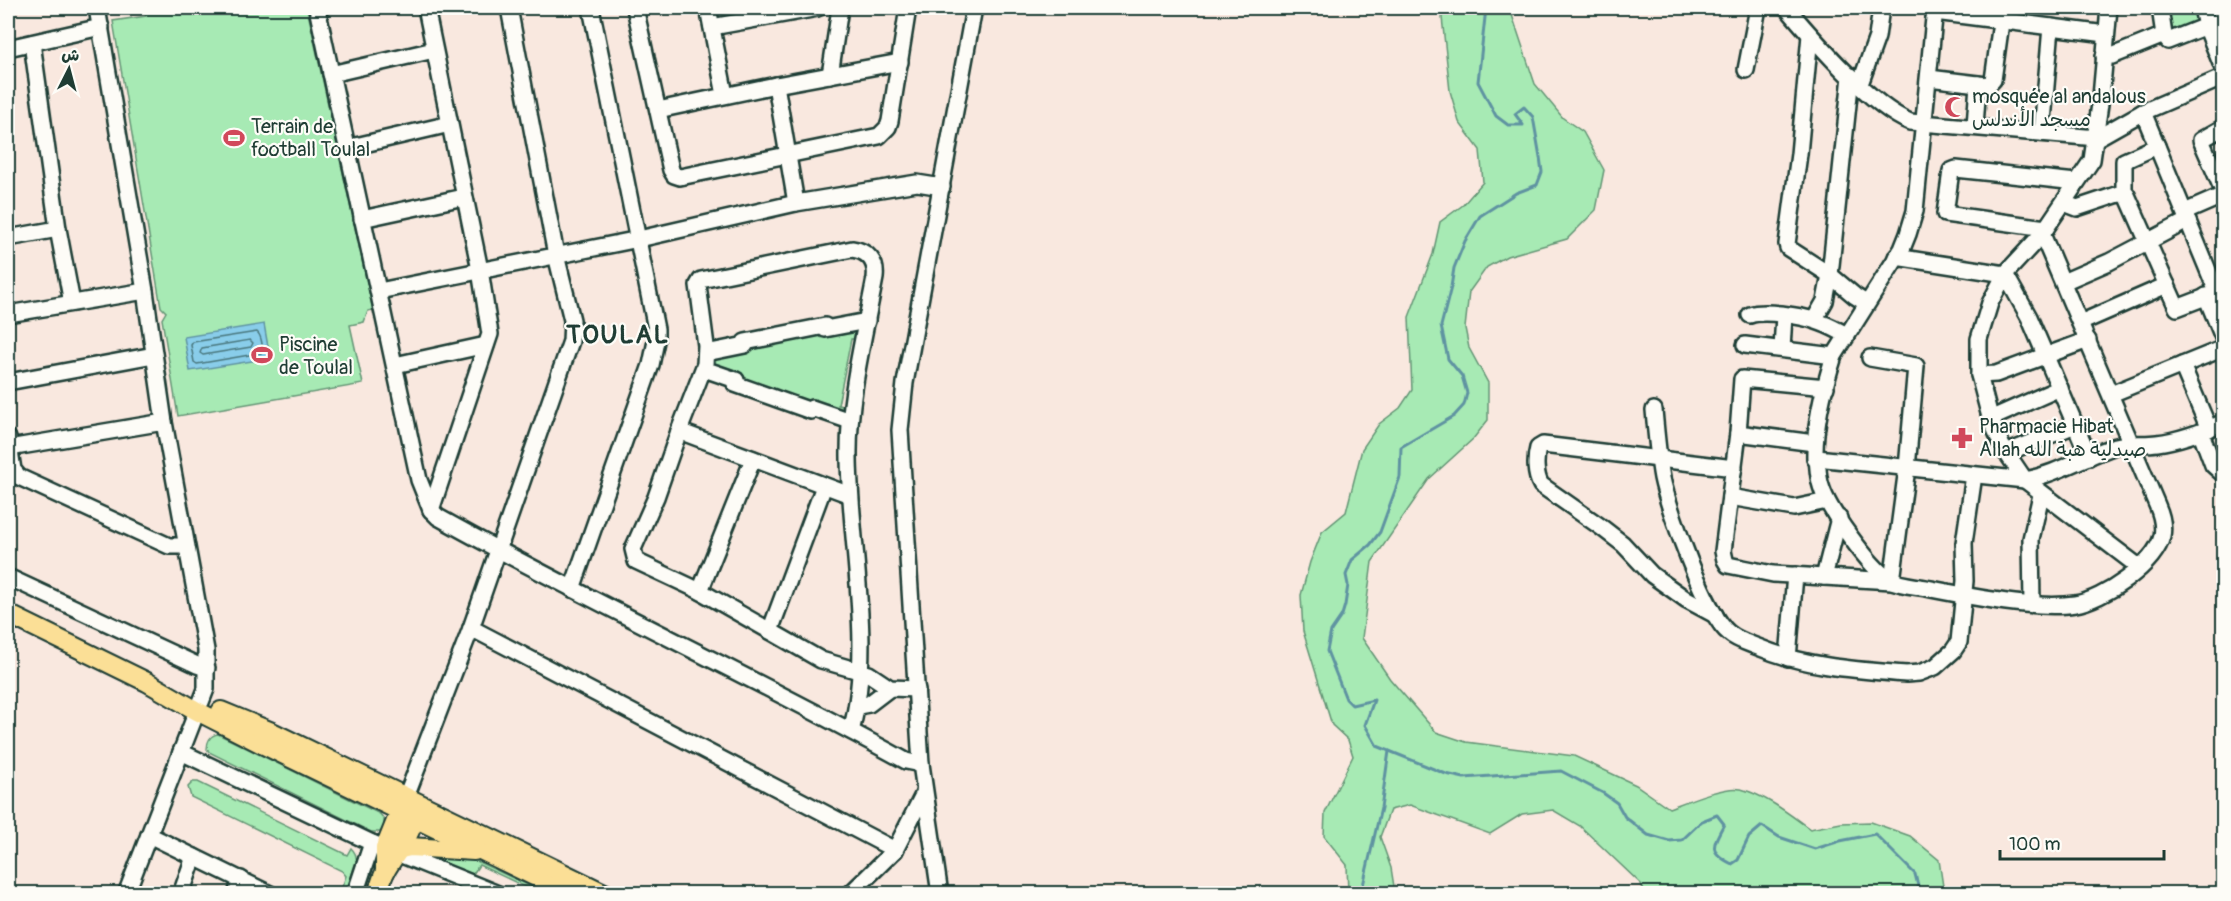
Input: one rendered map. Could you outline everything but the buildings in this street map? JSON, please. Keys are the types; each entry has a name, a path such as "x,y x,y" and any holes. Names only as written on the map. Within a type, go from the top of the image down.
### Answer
{"main road":[{"path":"8,614 199,706 272,732 485,852 571,894"},
{"path":"377,894 385,872 389,849 410,808"},
{"path":"410,808 606,894"},
{"path":"389,849 411,847 485,852"}],"street":[{"path":"97,8 145,291 164,422 197,599 207,668 206,690 126,894"},
{"path":"317,8 419,480 431,510 438,517 572,589 724,664 906,761 921,764"},
{"path":"426,8 480,270 490,334 431,510"},
{"path":"410,808 571,341 572,321 556,255 509,8"},
{"path":"572,589 651,365 656,341 656,329 639,239 591,8"},
{"path":"635,8 671,170 674,175 680,177 879,136 888,127 890,121 908,8"},
{"path":"708,8 725,95"},
{"path":"712,27 818,8"},
{"path":"830,75 840,8"},
{"path":"940,894 921,764 900,430 905,383 974,8"},
{"path":"1746,70 1758,8"},
{"path":"1787,8 1810,35 1894,116 1910,122 2097,138 2143,112 2223,78 2202,8"},
{"path":"1814,320 1825,301 1830,275 1855,80 1876,37 1881,8"},
{"path":"2109,8 2097,138 2092,160 2044,231 2005,274 1990,303 1979,339 1979,375 2006,453 2025,480 2041,495 2139,567"},
{"path":"2160,8 2164,34 2168,40 2223,19"},
{"path":"1892,581 1867,561 1827,501 1820,485 1816,451 1826,387 1834,356 1896,257 1908,234 1915,210 1935,10 2002,14 2051,27 2106,34"},
{"path":"1929,78 1988,85 1992,82 2002,14"},
{"path":"8,48 100,27"},
{"path":"2042,133 2051,27"},
{"path":"2104,56 2112,56 2164,34"},
{"path":"1810,35 1799,154 1787,244 1788,248 1830,275 1866,303"},
{"path":"32,43 58,229 72,303"},
{"path":"331,74 434,50"},
{"path":"658,111 725,95 900,62"},
{"path":"1975,126 1978,84"},
{"path":"776,85 796,203"},
{"path":"2143,112 2216,293 2223,340"},
{"path":"347,148 450,124"},
{"path":"2063,282 2148,242 2223,194 2200,140 2223,128"},
{"path":"2157,146 2124,161 2124,193 2177,308 2216,293"},
{"path":"2044,231 1945,214 1952,171 1956,169 2076,182"},
{"path":"379,291 639,239 796,203 917,183 942,187"},
{"path":"2064,202 2078,208 2124,193"},
{"path":"362,219 464,197"},
{"path":"8,238 58,229"},
{"path":"1826,387 1742,379 1738,433 1723,551 1728,565 1773,574 1892,581 1963,595 2032,604 2074,605 2093,600 2108,592 2139,567 2157,547 2162,535 2162,525 2157,505 2132,442 2080,323 2044,231"},
{"path":"851,731 858,706 859,671 857,580 850,495 850,421 875,278 875,266 866,254 856,249 699,282 706,353 704,369 678,431 656,497 633,549 636,561 700,591 821,660 859,671 869,674 890,688 917,689"},
{"path":"1896,257 2005,274"},
{"path":"2005,274 2029,317 2089,458"},
{"path":"2080,323 2167,285"},
{"path":"8,314 145,291"},
{"path":"1750,315 1755,313 1784,315 1814,320 1847,335"},
{"path":"1782,349 1784,315"},
{"path":"706,353 745,345 745,342 825,326 825,329 867,321"},
{"path":"1979,375 1996,374 2088,340"},
{"path":"395,364 486,345"},
{"path":"1745,345 1834,356"},
{"path":"2111,394 2223,348"},
{"path":"8,382 154,355"},
{"path":"1870,358 1917,366 1907,468 1892,581"},
{"path":"2182,365 2211,428 2213,465 2223,475"},
{"path":"704,369 736,380 735,384 811,411 812,408 850,421"},
{"path":"1992,418 2060,388"},
{"path":"1654,410 1659,460 1670,508 1715,615 1728,633 1736,638 1788,658 1826,667 1906,674 1935,667 1956,646 1963,595 1964,543 1974,475"},
{"path":"164,422 8,443 13,470 19,477 169,546 186,546"},
{"path":"2006,453 2075,425"},
{"path":"1738,433 1816,451 1907,468 2025,480 2044,477 2116,446 2132,442 2154,443 2186,438 2211,428"},
{"path":"678,431 850,495"},
{"path":"1715,615 1687,600 1652,575 1623,544 1541,485 1537,474 1536,455 1538,448 1544,445 1734,468"},
{"path":"700,591 753,459"},
{"path":"770,631 824,486"},
{"path":"2032,604 2031,539 2041,495"},
{"path":"1730,497 1794,508 1827,501"},
{"path":"1824,577 1839,518"},
{"path":"1788,658 1795,575"},
{"path":"8,577 187,661 207,668"},
{"path":"471,628 895,850"},
{"path":"858,706 869,704 890,688"},
{"path":"181,752 389,849 498,894"},
{"path":"850,894 895,850 924,793"},
{"path":"148,834 194,857 239,886 270,894"},
{"path":"355,894 389,849"},
{"path":"181,894 194,857"}],"green space":[{"name":"Terrain de football Toulal","path":"145,8 307,8 373,310 368,311 364,322 350,325 363,384 178,416 162,319 166,312 161,307 113,21 146,16"},
{"path":"1441,8 1511,8 1535,84 1563,118 1583,132 1604,170 1596,210 1567,239 1507,256 1487,267 1469,292 1465,328 1469,348 1488,383 1488,420 1473,439 1429,479 1372,562 1362,638 1390,679 1436,732 1466,742 1574,756 1636,785 1669,808 1705,795 1734,788 1751,792 1769,801 1810,829 1841,823 1871,822 1910,836 1939,860 1944,893 1645,893 1641,884 1580,826 1553,810 1522,814 1490,834 1410,805 1390,810 1380,837 1391,868 1395,893 1348,893 1347,865 1324,836 1325,813 1353,756 1348,740 1332,725 1303,631 1301,595 1310,562 1322,532 1346,512 1362,449 1379,424 1400,408 1412,390 1409,317 1433,254 1440,222 1463,205 1483,182 1480,150 1459,122 1450,91"},
{"path":"2159,8 2199,8 2201,23 2170,36"},
{"path":"857,327 855,339 851,339 838,405 843,406 842,414 713,369 718,354"},
{"path":"218,734 380,814 384,819 384,827 380,832 371,832 209,752 208,741"},
{"path":"193,782 198,782 347,855 351,848 355,853 356,864 346,893 340,893 346,876 342,871 191,797 188,787"},
{"path":"413,853 466,856 545,893 538,893 479,865 473,874"}],"water":[{"path":"264,324 270,358 190,371 184,337"}],"waterway":[{"path":"1486,8 1478,82 1496,116 1508,125 1523,125 1515,114 1524,107 1533,117 1542,172 1537,185 1516,193 1480,216 1465,241 1454,268 1441,326 1448,359 1462,376 1467,393 1464,405 1454,416 1401,447 1400,477 1380,532 1370,545 1352,560 1346,575 1348,585 1345,605 1342,615 1331,631 1327,651 1346,699 1352,705 1374,700 1365,725 1377,746 1446,774 1464,778 1561,771 1617,803 1625,817 1648,835 1669,841 1682,840 1702,821 1717,815 1724,824 1714,847 1719,856 1732,864 1738,860 1749,837 1762,826 1779,837 1815,849 1875,834 1915,874 1920,894"},
{"path":"1361,894 1381,808 1389,751"}],"place":[{"name":"mosquée al andalous مسجد الأندلس","path":"1955,107"},
{"name":"Terrain de football Toulal","path":"234,138"},
{"name":"Piscine de Toulal","path":"262,355"},
{"name":"Pharmacie Hibat Allah صيدلية هبة الله","path":"1962,438"}],"district":[{"name":"TOULAL","path":"618,334"}]}
